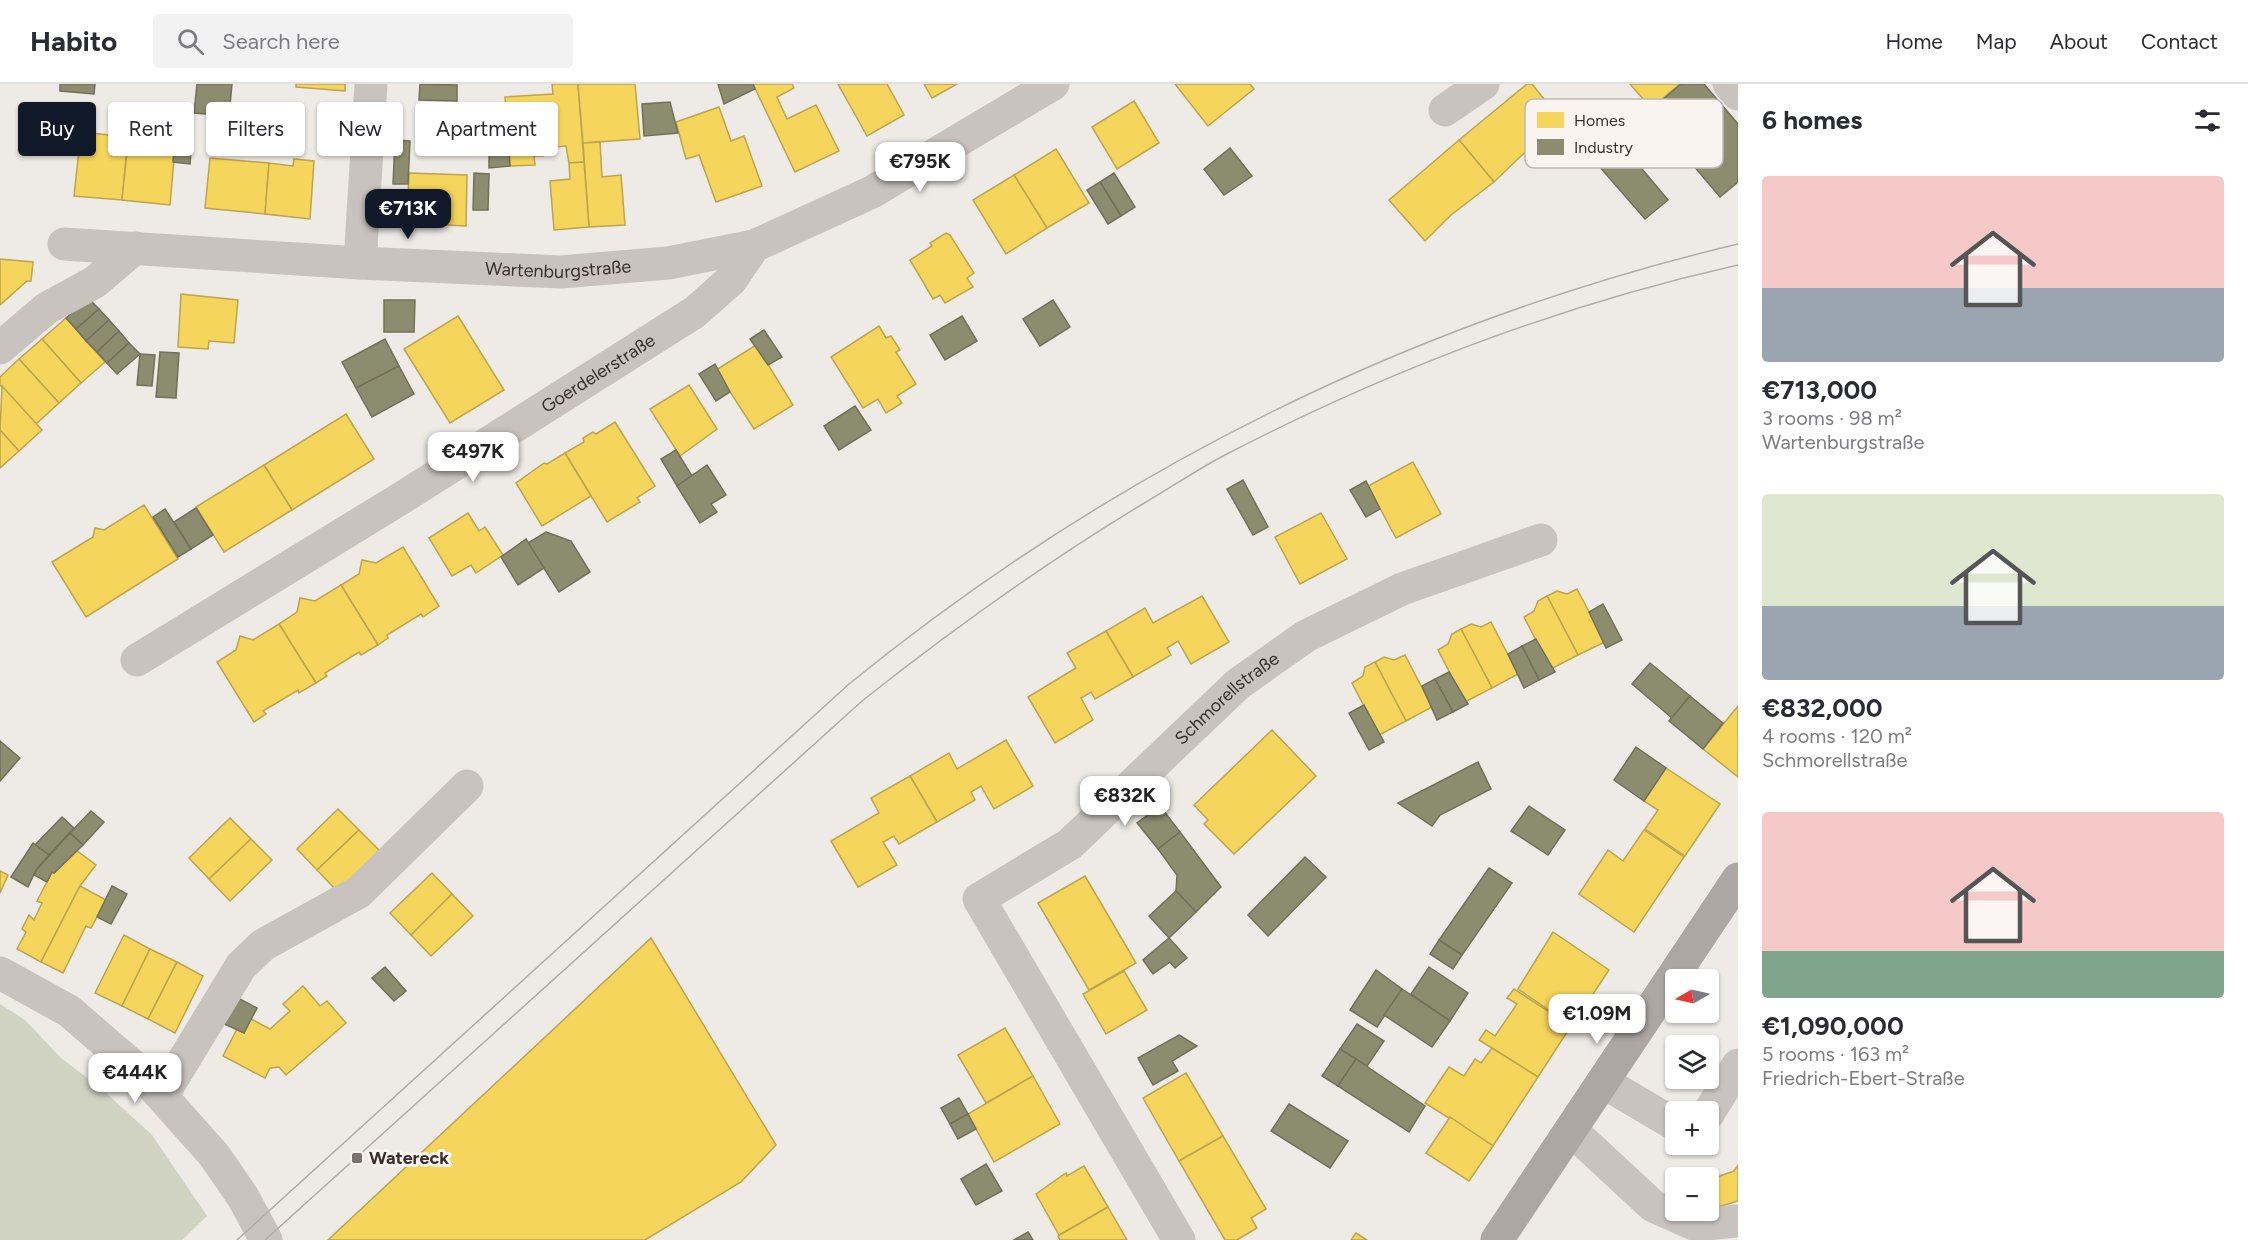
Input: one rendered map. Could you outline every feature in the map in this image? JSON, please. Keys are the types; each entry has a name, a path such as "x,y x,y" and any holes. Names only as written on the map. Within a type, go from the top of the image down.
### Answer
{"main road":[{"path":"1497,1240 1736,887"}],"street":[{"path":"360,263 371,84"},
{"path":"754,246 872,192 1053,84"},
{"path":"1445,110 1483,84"},
{"path":"1730,84 1738,94"},
{"name":"Wartenburgstraße","path":"64,244 360,263 561,272 668,263 754,246"},
{"name":"Goerdelerstraße","path":"137,660 400,500 694,312 731,280 754,246"},
{"path":"0,348 48,308 95,282 135,248"},
{"name":"Schmorellstraße","path":"1179,1240 980,899 1070,844 1238,684 1306,636 1402,589 1541,540"},
{"path":"162,1096 241,966 263,945 359,892 467,786"},
{"path":"0,974 69,1011 141,1073 214,1155 243,1197 266,1240"},
{"path":"1716,1101 1738,1065"},
{"path":"1603,1082 1665,1119"},
{"path":"1571,1130 1653,1206 1696,1225 1738,1221"}],"green space":[{"path":"0,1004 25,1020 61,1058 104,1091 152,1135 207,1216 182,1240 0,1240"}],"building: Homes":[{"path":"296,84 345,84 345,91 296,87"},
{"path":"552,84 578,84 584,162 569,163 566,146 558,147 558,102 505,102 505,97 553,94"},
{"path":"578,84 635,84 640,139 583,143"},
{"path":"753,84 792,84 794,88 777,97 787,119 816,105 839,151 795,172"},
{"path":"838,84 887,84 904,115 867,136"},
{"path":"924,84 957,84 932,98"},
{"path":"1175,84 1250,84 1254,89 1208,126"},
{"path":"1527,84 1532,84 1544,99 1525,99 1525,153 1494,182 1459,140"},
{"path":"1630,84 1680,84 1662,99 1643,99"},
{"path":"1134,101 1159,143 1117,169 1092,127"},
{"path":"719,107 731,141 744,136 762,186 716,202 699,155 686,159 676,122"},
{"path":"96,134 108,135 108,156 126,156 122,200 74,196 78,156 96,156"},
{"path":"1459,140 1494,182 1451,215 1425,241 1389,200"},
{"path":"600,142 602,177 621,175 625,225 589,227 583,143"},
{"path":"1056,149 1089,203 1047,228 1014,175"},
{"path":"127,156 174,156 170,205 122,200"},
{"path":"509,156 534,156 535,165 510,166"},
{"path":"210,158 269,163 265,214 205,208"},
{"path":"294,159 314,161 310,219 265,214 269,163 293,166"},
{"path":"584,162 589,227 554,230 550,181 570,179 569,163"},
{"path":"409,173 467,175 466,226 407,223"},
{"path":"1014,175 1047,228 1006,254 973,200"},
{"path":"946,233 950,235 974,273 967,278 973,287 945,303 940,295 933,299 910,260 932,246 930,243"},
{"path":"0,259 33,262 31,281 27,281 0,305"},
{"path":"181,294 238,300 234,343 209,341 208,349 178,347"},
{"path":"458,316 504,390 450,423 404,349"},
{"path":"66,318 105,362 81,383 42,339"},
{"path":"879,326 886,338 891,336 900,350 896,352 916,384 897,396 902,403 886,413 878,399 863,408 831,357"},
{"path":"42,339 81,383 59,403 19,359"},
{"path":"756,345 793,405 754,429 716,370"},
{"path":"19,359 59,403 36,424 0,385 0,377"},
{"path":"689,385 717,429 680,456 650,409"},
{"path":"2,386 42,430 19,451 0,430"},
{"path":"346,414 374,459 292,510 264,465"},
{"path":"615,422 655,486 637,498 640,502 607,522 565,453 584,442 583,438 593,432 596,434"},
{"path":"0,430 19,451 0,468"},
{"path":"565,453 591,496 542,526 516,483 544,463 547,464"},
{"path":"1413,462 1441,514 1396,538 1368,486"},
{"path":"264,465 292,510 224,552 196,507"},
{"path":"144,505 178,559 86,617 52,562 93,537 95,528 104,530"},
{"path":"468,513 479,531 485,527 503,555 476,573 471,565 452,576 429,538"},
{"path":"1321,513 1347,559 1300,584 1275,537"},
{"path":"403,547 439,606 423,617 421,614 387,635 388,638 378,645 341,585 359,574 362,560 376,563"},
{"path":"341,585 378,645 361,655 359,652 325,673 327,676 316,683 279,624 297,612 300,598 315,601"},
{"path":"1577,589 1605,642 1578,655 1547,596 1557,591 1567,594"},
{"path":"1202,596 1229,642 1191,664 1178,641 1167,648 1171,655 1133,677 1106,631 1145,608 1153,623"},
{"path":"1547,596 1578,655 1551,669 1524,617 1534,611 1538,601"},
{"path":"1491,622 1518,674 1492,688 1461,629 1471,624 1481,627"},
{"path":"279,624 316,683 299,693 298,690 263,711 266,714 254,722 217,662 236,650 240,636 253,640"},
{"path":"1461,629 1492,688 1465,702 1438,650 1448,644 1452,634"},
{"path":"1106,631 1133,677 1095,699 1091,692 1081,698 1093,720 1055,743 1028,697 1076,668 1067,653"},
{"path":"1405,655 1432,707 1406,721 1375,662 1384,657 1394,660"},
{"path":"1375,662 1406,721 1379,735 1352,683 1363,676 1365,667"},
{"path":"1738,706 1738,777 1703,749"},
{"path":"1272,730 1316,776 1234,854 1204,824 1208,820 1194,805"},
{"path":"1006,740 1033,786 994,809 981,786 971,792 975,800 937,822 910,776 949,753 957,769"},
{"path":"1666,768 1720,804 1685,856 1645,829 1658,810 1644,801"},
{"path":"910,776 937,822 899,844 894,836 883,842 897,865 858,887 831,841 879,813 871,798"},
{"path":"338,809 359,830 317,870 297,849"},
{"path":"230,818 251,839 209,879 189,858"},
{"path":"359,830 380,851 338,892 317,870"},
{"path":"1644,830 1684,857 1634,932 1579,894 1608,850 1623,861"},
{"path":"251,839 272,860 230,901 209,879"},
{"path":"76,850 96,865 80,886 41,962 17,949 26,932 22,929 29,915 34,920 42,903 37,901 52,872 54,873"},
{"path":"0,871 8,875 0,893"},
{"path":"432,873 452,894 411,935 390,913"},
{"path":"1085,876 1136,963 1089,990 1038,903"},
{"path":"80,886 106,900 91,928 86,926 63,973 41,962"},
{"path":"452,894 473,916 431,956 411,935"},
{"path":"1553,932 1609,970 1572,1026 1518,989"},
{"path":"124,935 150,949 122,1006 95,993"},
{"path":"651,938 776,1145 741,1182 645,1240 328,1240"},
{"path":"150,949 177,962 148,1019 122,1006"},
{"path":"177,962 203,976 175,1033 148,1019"},
{"path":"1124,971 1147,1010 1106,1034 1083,994"},
{"path":"303,986 320,1006 327,1001 346,1023 286,1075 279,1067 270,1068 265,1078 223,1056 237,1029 244,1033 251,1019 270,1029 290,1011 283,1004"},
{"path":"1514,989 1571,1026 1538,1077 1479,1040 1486,1030 1495,1036 1517,1004 1507,998"},
{"path":"1005,1028 1033,1076 986,1103 958,1055"},
{"path":"1492,1048 1538,1077 1493,1146 1425,1103 1449,1067 1464,1076 1475,1059 1481,1063"},
{"path":"1186,1073 1223,1136 1179,1161 1143,1098"},
{"path":"1033,1076 1060,1124 994,1162 968,1114"},
{"path":"1450,1117 1493,1146 1469,1181 1426,1153"},
{"path":"1223,1136 1266,1209 1251,1218 1257,1228 1237,1240 1225,1240 1179,1161"},
{"path":"1738,1165 1738,1201 1719,1207 1719,1176 1734,1171"},
{"path":"1084,1166 1108,1207 1059,1235 1036,1194 1066,1173 1067,1176"},
{"path":"1108,1207 1127,1240 1060,1240 1058,1236"},
{"path":"1356,1233 1367,1240 1351,1240"}],"building: Industry":[{"path":"60,84 95,84 94,94 60,91"},
{"path":"197,84 232,84 230,102 206,102 206,114 194,113"},
{"path":"420,84 457,85 457,101 419,100"},
{"path":"718,84 753,84 755,89 724,104"},
{"path":"1681,84 1704,84 1717,99 1663,99"},
{"path":"670,102 678,133 644,136 642,104"},
{"path":"1723,106 1738,124 1738,182 1720,197 1695,168 1723,168"},
{"path":"403,141 410,141 408,184 393,184 394,156 403,156"},
{"path":"1230,148 1252,176 1224,195 1204,169"},
{"path":"173,156 191,156 190,164 173,162"},
{"path":"489,156 509,156 510,166 489,168"},
{"path":"1601,168 1641,168 1668,200 1645,219"},
{"path":"474,173 489,174 488,210 473,210"},
{"path":"1114,173 1135,207 1121,216 1100,182"},
{"path":"1100,182 1121,216 1108,224 1087,190"},
{"path":"88,298 99,309 76,329 66,318"},
{"path":"384,300 415,300 414,332 384,332"},
{"path":"1053,300 1070,327 1040,346 1023,319"},
{"path":"99,309 109,320 86,341 76,329"},
{"path":"962,316 977,341 945,360 930,335"},
{"path":"109,320 119,331 97,352 86,341"},
{"path":"764,330 782,357 768,365 750,339"},
{"path":"119,331 129,343 107,363 97,352"},
{"path":"385,339 399,366 356,388 342,362"},
{"path":"129,343 140,354 117,374 107,363"},
{"path":"160,352 179,353 176,398 156,397"},
{"path":"140,354 155,355 152,386 137,385"},
{"path":"715,364 730,392 716,401 699,374"},
{"path":"399,366 414,394 372,417 356,388"},
{"path":"855,406 871,430 839,450 824,426"},
{"path":"676,450 692,476 677,486 661,459"},
{"path":"707,465 726,495 711,504 717,512 700,523 677,486"},
{"path":"1243,480 1268,527 1253,535 1227,489"},
{"path":"1366,481 1380,509 1366,517 1350,490"},
{"path":"196,508 213,535 191,549 174,522"},
{"path":"165,509 191,549 178,557 153,517"},
{"path":"546,532 571,541 590,572 559,592 528,543"},
{"path":"526,539 544,568 518,585 501,557"},
{"path":"1603,604 1622,640 1606,648 1589,612"},
{"path":"1536,639 1555,672 1539,680 1522,646"},
{"path":"1522,646 1539,680 1524,688 1508,654"},
{"path":"1650,663 1690,696 1672,718 1632,684"},
{"path":"1449,672 1468,704 1453,712 1435,679"},
{"path":"1435,679 1453,712 1437,720 1422,686"},
{"path":"1690,696 1723,723 1703,749 1669,721"},
{"path":"1364,705 1384,742 1369,750 1349,713"},
{"path":"0,741 20,758 0,781"},
{"path":"1636,747 1666,768 1644,801 1614,780"},
{"path":"1478,762 1491,789 1440,815 1432,826 1398,803"},
{"path":"1160,806 1180,832 1158,849 1137,823"},
{"path":"1529,806 1565,830 1548,855 1511,831"},
{"path":"91,811 104,822 83,845 70,833"},
{"path":"62,817 74,828 49,855 35,845"},
{"path":"1180,832 1221,887 1196,912 1176,891 1177,875 1158,849"},
{"path":"70,833 83,845 54,873 52,872 47,882 34,875 36,870"},
{"path":"33,843 49,855 36,870 28,887 11,877"},
{"path":"1305,857 1326,877 1268,936 1248,915"},
{"path":"1489,868 1512,883 1462,955 1439,940"},
{"path":"112,886 127,894 111,924 97,917"},
{"path":"1176,891 1196,912 1169,938 1149,916"},
{"path":"1169,938 1187,958 1175,968 1170,962 1153,974 1143,960"},
{"path":"1439,940 1462,955 1453,969 1430,954"},
{"path":"385,967 406,991 394,1001 372,978"},
{"path":"1429,967 1468,993 1450,1021 1411,994"},
{"path":"1376,970 1402,989 1377,1027 1350,1010"},
{"path":"1402,989 1450,1021 1432,1047 1384,1015"},
{"path":"236,997 257,1008 244,1033 220,1022"},
{"path":"1357,1024 1384,1041 1367,1066 1340,1049"},
{"path":"1179,1035 1197,1046 1172,1061 1178,1071 1153,1085 1138,1058"},
{"path":"1340,1049 1356,1059 1338,1086 1322,1076"},
{"path":"1356,1059 1425,1106 1409,1132 1338,1086"},
{"path":"959,1098 968,1114 950,1124 941,1108"},
{"path":"1289,1104 1348,1141 1330,1168 1271,1131"},
{"path":"968,1114 976,1129 958,1139 950,1124"},
{"path":"986,1164 1002,1191 976,1205 961,1179"},
{"path":"1028,1232 1033,1240 1014,1240"}],"tram line":[{"path":"237,1240 849,684 949,607 1052,536 1159,472 1269,413 1382,361 1498,316 1616,277 1738,244"},
{"path":"265,1240 862,701 965,622 1072,548 1223,456 1284,425 1410,369 1475,344 1605,300 1738,265"}],"place":[{"name":"Watereck","path":"357,1158"}]}
